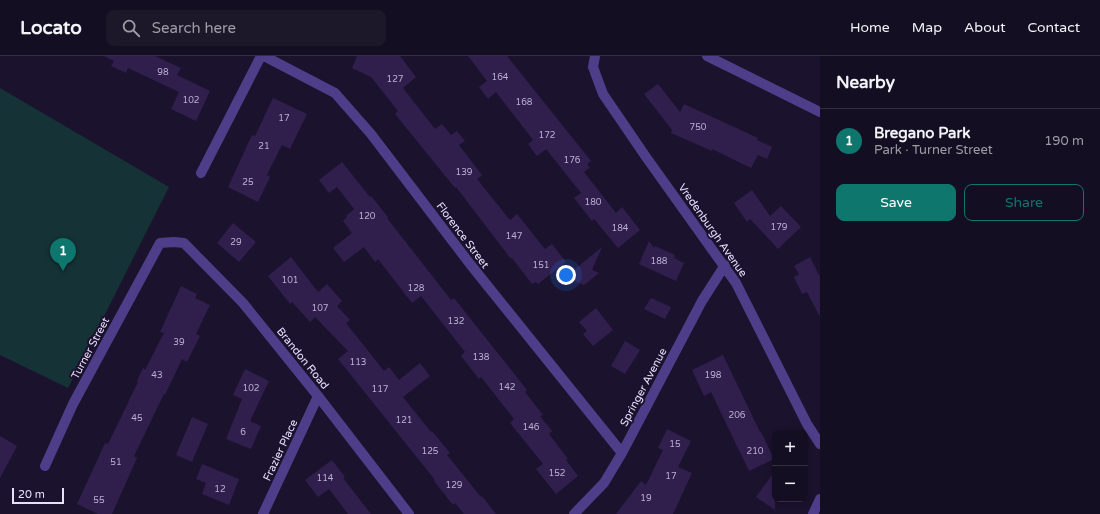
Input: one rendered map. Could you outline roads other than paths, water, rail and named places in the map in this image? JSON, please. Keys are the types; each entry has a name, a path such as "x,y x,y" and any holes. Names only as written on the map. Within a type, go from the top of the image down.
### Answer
{"street":[{"path":"201,173 261,56"},
{"name":"Florence Street","path":"264,56 335,93 371,134 470,264 622,453"},
{"name":"Vredenburgh Avenue","path":"595,56 593,67 603,94 646,157 736,282 807,424 820,444"},
{"path":"707,56 820,112"},
{"name":"Brandon Road","path":"160,243 184,243 243,303 318,396 409,514"},
{"name":"Turner Street","path":"45,466 74,404 160,243"},
{"name":"Springer Avenue","path":"574,514 604,483 622,453 702,301 725,265"},
{"name":"Frazier Place","path":"263,514 318,396"},
{"path":"813,514 820,499"}],"place":[{"name":"Bregano Park","path":"63,271"}]}
